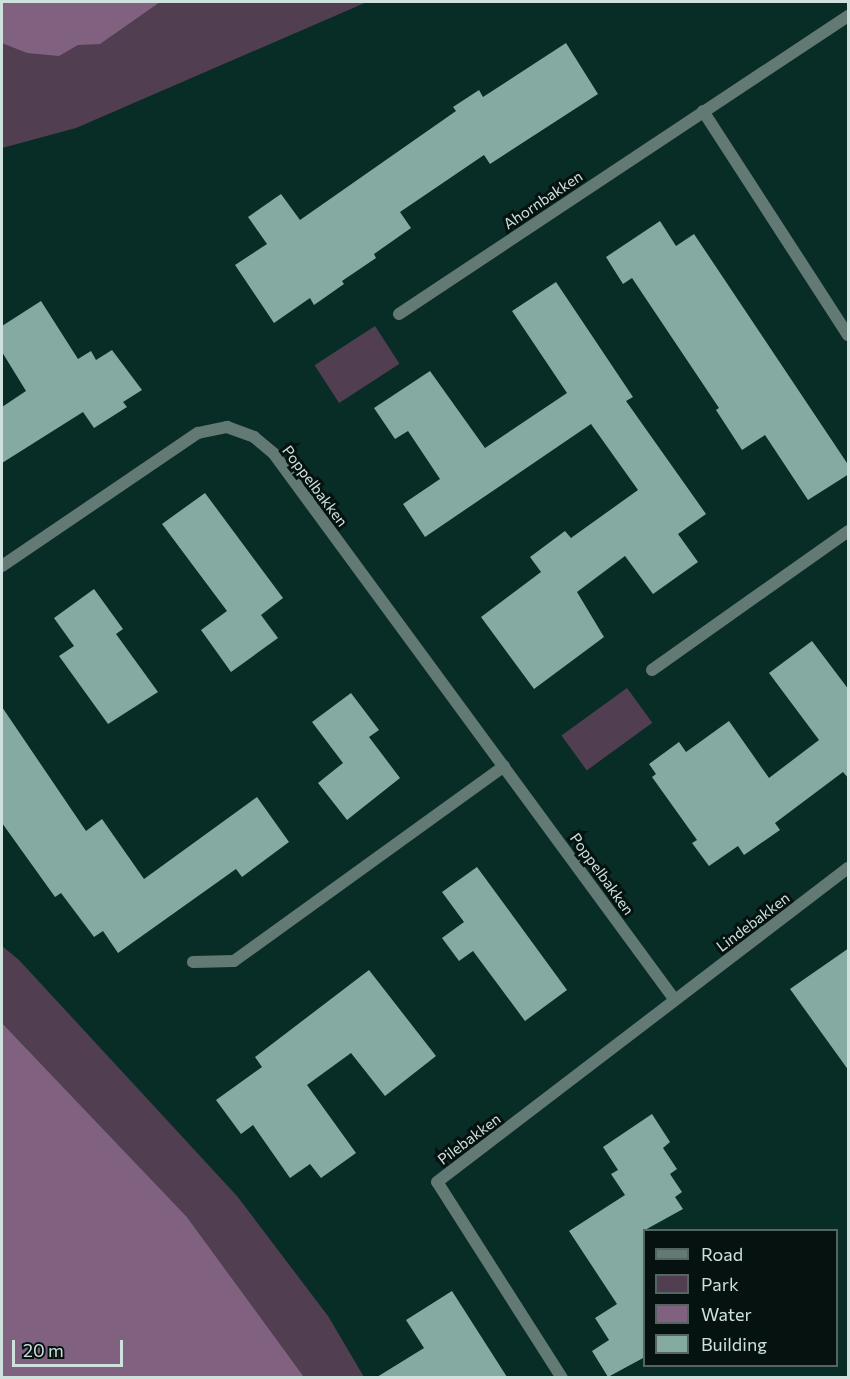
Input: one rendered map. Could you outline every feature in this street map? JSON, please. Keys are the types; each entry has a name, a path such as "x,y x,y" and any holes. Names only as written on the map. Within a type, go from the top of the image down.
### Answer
{"street":[{"name":"Ahornbakken","path":"399,314 849,16"},
{"path":"703,111 849,335"},
{"name":"Poppelbakken","path":"2,566 198,432 212,428 238,430 274,454 675,1000"},
{"path":"652,670 849,531"},
{"path":"192,962 234,961 504,766"},
{"name":"Lindebakken","path":"675,1000 849,868"},
{"name":"Pilebakken","path":"562,1377 437,1182 675,1000"}],"green space":[{"path":"2,2 367,2 76,128 2,148"},
{"path":"375,326 400,364 339,403 315,365"},
{"path":"627,688 652,723 587,770 561,736"},
{"path":"2,946 19,960 237,1196 328,1316 364,1377 304,1377 187,1217 2,1023"}],"water":[{"path":"2,2 160,2 100,44 78,45 59,56 27,53 2,43"},
{"path":"2,1023 187,1217 304,1377 2,1377"}],"building":[{"path":"566,43 598,94 490,164 484,155 400,212 411,228 374,254 376,258 342,281 344,284 314,305 310,298 274,323 235,265 267,244 248,217 281,194 300,220 456,111 453,107 479,90 483,97"},
{"path":"660,221 676,246 694,234 849,466 849,474 808,500 765,435 742,450 716,410 719,408 632,278 623,284 606,257"},
{"path":"556,282 633,397 626,401 706,514 678,534 698,562 653,594 625,556 577,592 604,637 534,689 481,617 541,572 530,557 565,531 571,538 638,490 591,424 425,537 403,504 440,479 408,431 395,439 374,408 430,371 485,448 567,393 512,311"},
{"path":"41,301 78,359 91,351 96,360 112,350 142,390 123,402 127,407 94,428 83,412 2,463 2,407 26,391 2,352 2,326"},
{"path":"205,493 283,598 261,615 278,638 231,672 201,630 227,611 162,524"},
{"path":"94,589 123,629 116,634 158,692 108,724 59,656 74,646 54,618"},
{"path":"812,641 849,690 849,779 843,772 775,823 780,830 744,855 738,846 709,866 692,843 697,840 652,777 656,774 649,764 679,742 686,752 729,721 769,778 819,740 769,673"},
{"path":"351,693 379,730 369,737 400,778 347,820 318,783 343,763 312,722"},
{"path":"2,707 86,831 102,819 144,879 257,797 289,842 242,877 236,869 118,953 103,931 94,937 61,893 55,897 2,823"},
{"path":"477,867 567,990 525,1021 473,951 459,961 442,938 464,922 442,892"},
{"path":"849,948 849,1071 790,989"},
{"path":"369,970 436,1056 385,1096 351,1053 307,1085 356,1153 321,1178 310,1164 290,1178 253,1125 241,1134 216,1100 262,1067 255,1057"},
{"path":"652,1114 670,1142 663,1148 677,1169 670,1174 682,1192 675,1197 683,1209 643,1229 643,1358 608,1377 592,1351 609,1340 595,1318 617,1304 569,1231 625,1195 611,1174 618,1170 603,1147"},
{"path":"452,1291 507,1377 377,1377 424,1348 406,1320"}]}
